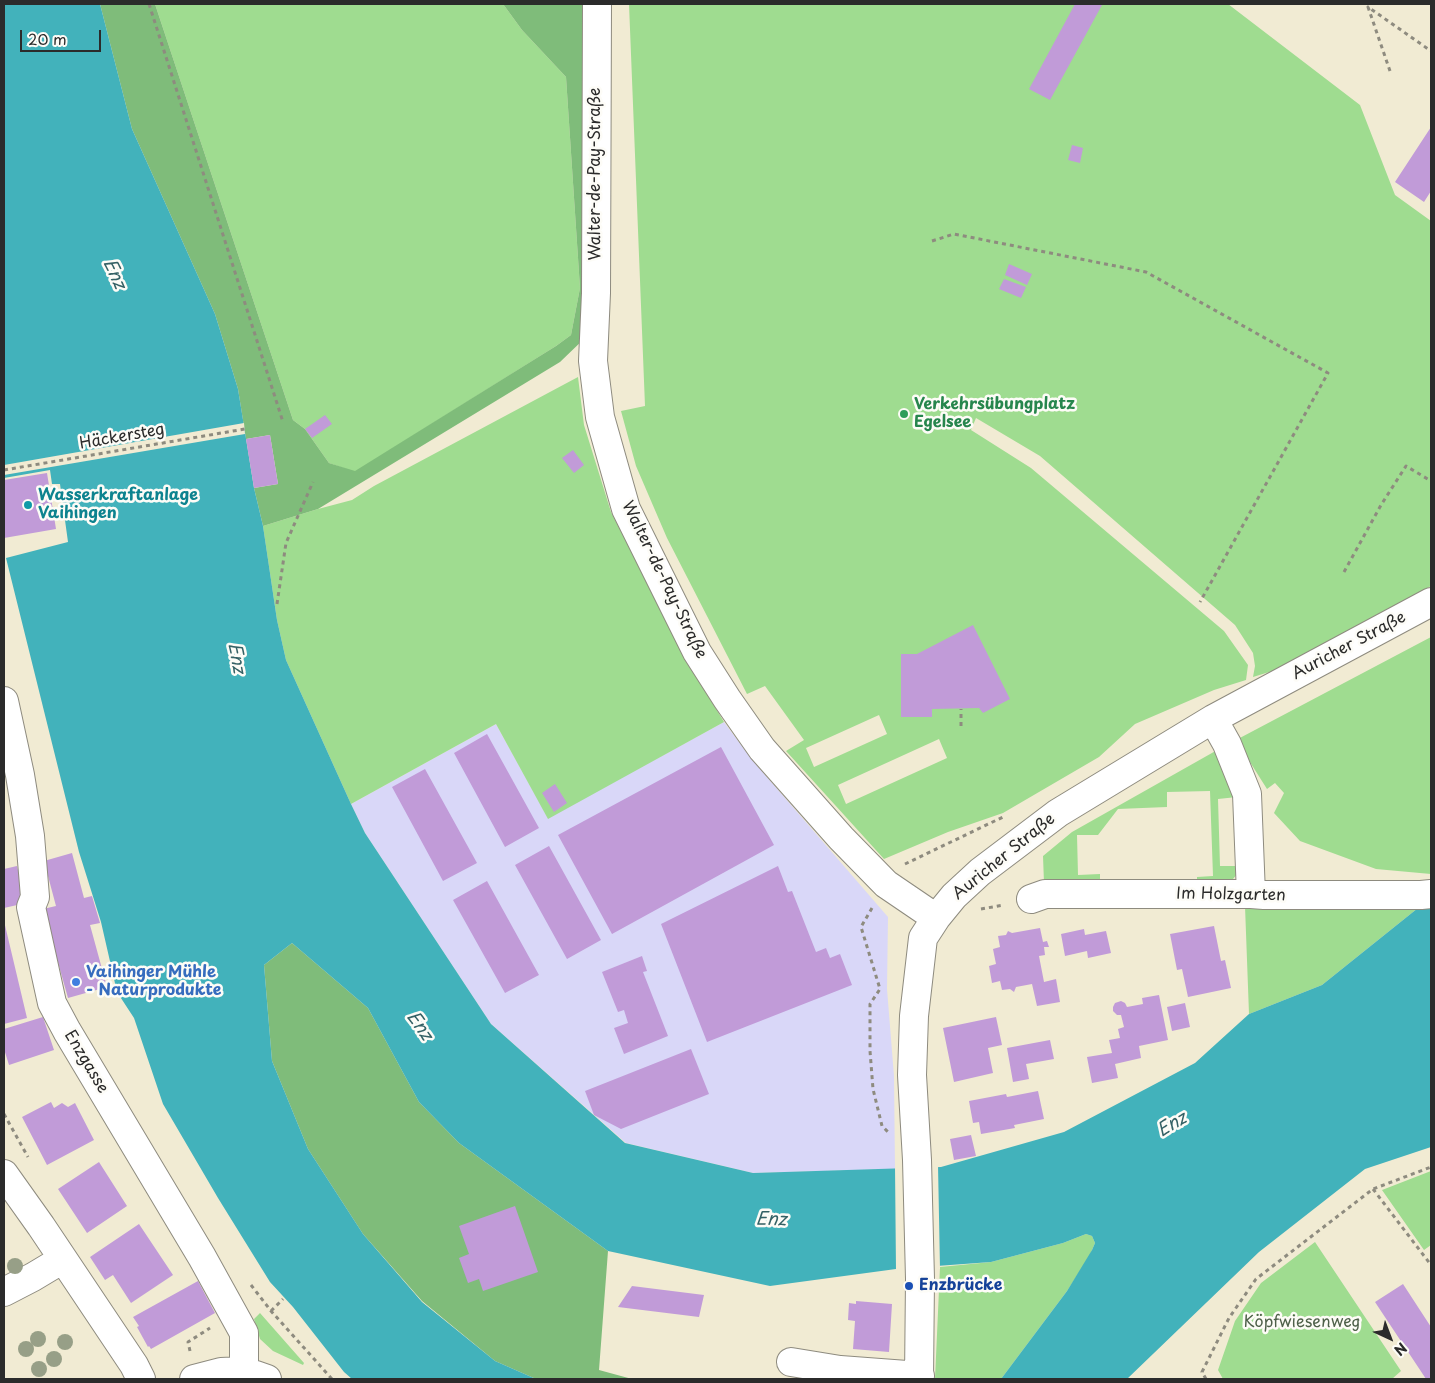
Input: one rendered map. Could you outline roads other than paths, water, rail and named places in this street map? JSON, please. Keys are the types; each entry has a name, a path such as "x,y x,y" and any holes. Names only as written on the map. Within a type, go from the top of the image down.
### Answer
{"street":[{"name":"Walter-de-Pay-Straße","path":"597,4 596,293 590,363 600,416 626,509 697,652 762,749 841,838 886,884 936,918"},
{"name":"Auricher Straße","path":"920,1378 917,1156 912,1075 914,1016 923,938 936,918 954,896 980,872 1058,813 1212,719 1431,602"},
{"name":"Enzgasse","path":"4,701 20,775 30,836 35,897 31,907 52,1003 202,1257 244,1333 256,1375"},
{"path":"1212,719 1227,744 1248,794 1251,894"},
{"name":"Im Holzgarten","path":"1031,899 1045,894 1431,894"},
{"path":"4,1174 134,1365 141,1379"},
{"path":"4,1292 63,1259"},
{"path":"791,1362 840,1370 920,1378"},
{"path":"194,1379 221,1372 256,1375"}],"water":[{"name":"Enz","path":"4,4 100,4 132,129 215,314 238,389 254,488 263,526 277,620 286,660 351,804 365,833 491,1024 625,1143 753,1173 941,1167 1064,1132 1195,1063 1249,1014 1322,985 1418,908 1431,907 1431,1147 1365,1169 1259,1252 1127,1379 1001,1379 1067,1291 1092,1250 1095,1243 1092,1236 1086,1234 1063,1243 991,1262 896,1269 770,1286 608,1251 459,1143 419,1102 368,1008 292,943 264,965 272,1061 308,1149 363,1234 422,1302 495,1361 536,1379 352,1379 344,1372 293,1307 270,1282 163,1104 134,1018 117,992 101,922 79,852 6,558 68,542 60,484 52,484 50,470 4,478"}],"place":[{"name":"Verkehrsübungplatz Egelsee","path":"904,414"},
{"name":"Wasserkraftanlage Vaihingen","path":"28,505"},
{"name":"Vaihinger Mühle - Naturprodukte","path":"76,982"},
{"name":"Enzbrücke","path":"909,1286"}],"park label":[{"name":"Köpfwiesenweg","path":"1302,1323"}]}
